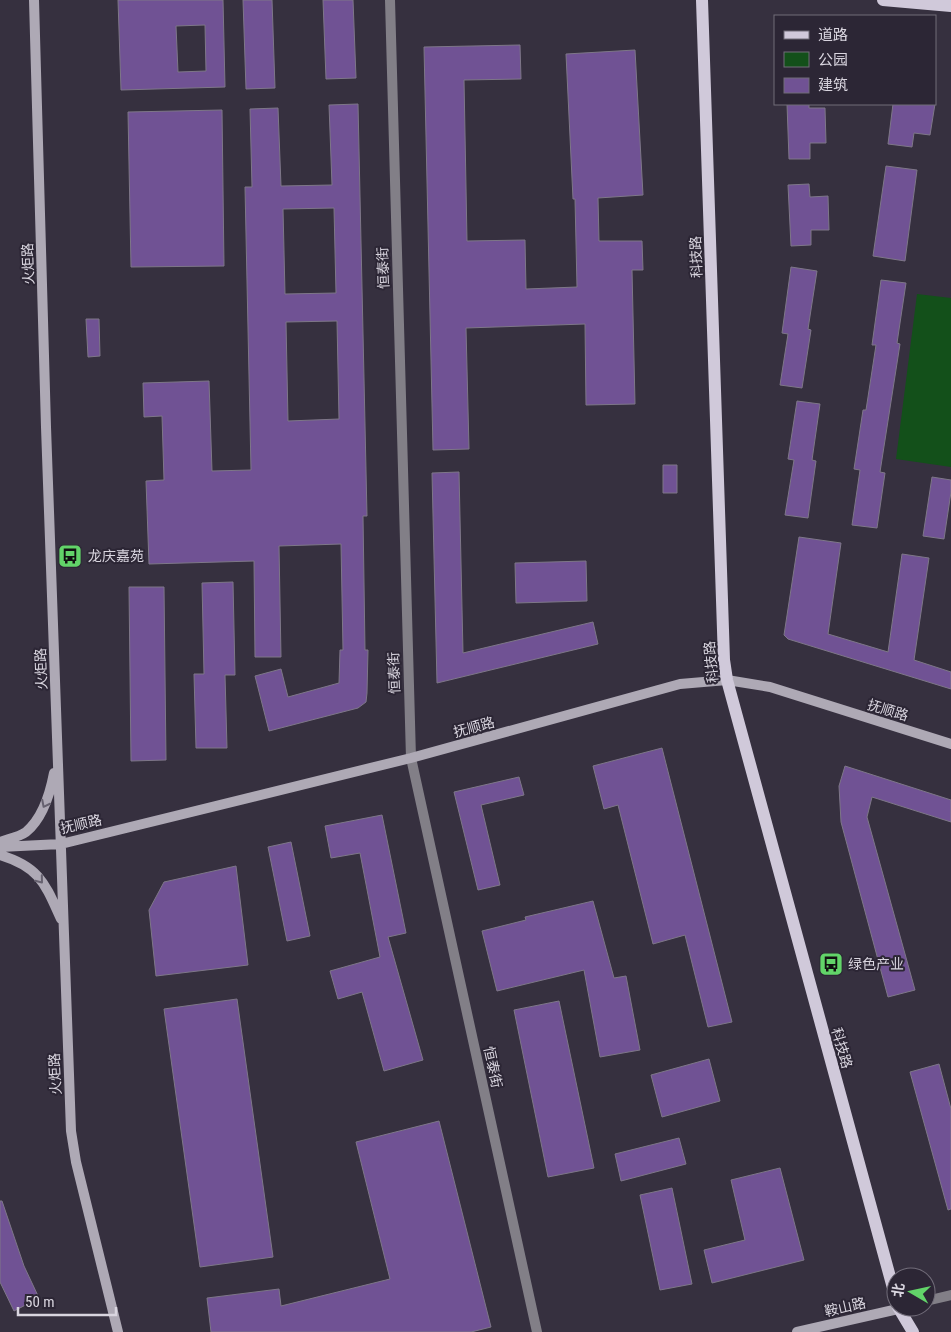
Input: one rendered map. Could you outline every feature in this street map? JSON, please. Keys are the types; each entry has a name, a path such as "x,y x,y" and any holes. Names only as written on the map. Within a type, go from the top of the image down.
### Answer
{"main road":[{"name":"火炬路","path":"34,0 46,417 71,1131 76,1162 118,1332"},
{"name":"科技路","path":"702,0 724,640 727,680 888,1267"},
{"path":"883,0 951,6"},
{"name":"抚顺路","path":"0,847 61,844 410,758 680,684 727,680 770,687 951,744"},
{"path":"0,842 24,833 36,821 50,795 58,757"},
{"path":"0,855 16,860 33,870 45,885 63,924"},
{"name":"鞍山路","path":"797,1332 886,1309"},
{"name":"科技路","path":"905,1317 913,1332"}],"street":[{"name":"恒泰街","path":"390,0 410,758 537,1332"},
{"path":"936,1299 951,1295"}],"green space":[{"path":"917,294 951,298 951,467 896,459"}],"building":[{"path":"118,0 223,0 225,87 121,90","holes":["205,25 206,71 178,72 176,26"]},
{"path":"243,0 272,0 275,88 246,89"},
{"path":"323,0 353,0 356,78 326,79"},
{"path":"520,45 521,79 464,80 467,241 525,240 526,289 577,287 575,199 573,199 566,54 635,50 643,195 598,198 599,241 642,241 643,270 632,270 635,404 586,405 585,324 466,328 469,449 433,450 424,47"},
{"path":"358,104 367,516 363,516 365,650 368,650 367,693 366,702 358,708 269,731 255,676 281,669 288,697 339,683 340,650 343,650 341,544 279,546 281,657 255,657 254,561 149,564 146,481 164,480 162,416 144,417 143,383 209,381 212,471 251,470 245,187 252,187 250,109 278,108 281,186 332,185 329,105","holes":["334,208 336,293 285,294 283,209","337,321 339,419 288,421 286,322"]},
{"path":"787,105 809,105 809,108 825,108 826,143 810,143 810,159 789,159"},
{"path":"893,105 935,105 930,135 914,133 912,147 888,144"},
{"path":"222,110 224,266 131,267 128,112"},
{"path":"886,166 917,170 905,261 873,256"},
{"path":"809,184 810,197 828,196 829,230 811,230 811,245 791,246 788,185"},
{"path":"791,267 817,271 808,329 811,330 802,388 780,385 788,334 782,333"},
{"path":"881,280 906,283 897,343 900,344 880,472 885,473 877,528 852,525 860,470 854,469 863,410 866,410 876,345 872,345"},
{"path":"86,319 99,319 100,356 88,357"},
{"path":"797,401 820,404 812,460 816,461 808,518 785,515 794,460 788,459"},
{"path":"663,465 677,465 677,493 663,493"},
{"path":"459,472 463,653 593,622 598,644 437,683 432,473"},
{"path":"932,477 951,480 944,539 923,536"},
{"path":"799,537 841,543 828,634 888,652 902,554 929,558 914,660 951,672 951,689 788,639 784,635"},
{"path":"586,561 587,601 516,603 515,563"},
{"path":"233,582 235,675 225,675 227,748 196,748 194,674 204,674 202,583"},
{"path":"129,587 164,587 166,760 131,761"},
{"path":"662,748 732,1022 708,1027 685,935 653,944 618,805 604,809 593,766"},
{"path":"845,766 951,800 951,822 872,797 867,817 915,990 888,997 841,822 839,786"},
{"path":"519,777 524,795 481,805 500,885 478,890 454,792"},
{"path":"382,815 406,933 388,937 423,1060 384,1071 362,992 338,999 330,971 380,957 360,853 331,858 325,826"},
{"path":"291,842 310,936 287,941 268,847"},
{"path":"236,866 248,965 156,976 149,910 164,882"},
{"path":"593,901 614,978 626,976 640,1050 600,1057 584,970 497,991 482,931 526,920 525,917"},
{"path":"237,999 273,1257 200,1267 164,1009"},
{"path":"559,1001 594,1168 548,1177 514,1010"},
{"path":"709,1059 720,1101 662,1117 651,1075"},
{"path":"939,1064 951,1109 951,1209 948,1210 910,1072"},
{"path":"439,1121 491,1327 471,1332 211,1332 207,1298 279,1289 281,1306 390,1279 356,1142"},
{"path":"679,1138 686,1164 621,1181 615,1154"},
{"path":"780,1168 804,1260 712,1283 704,1250 745,1240 731,1180"},
{"path":"672,1188 692,1284 660,1290 640,1195"},
{"path":"0,1201 2,1201 24,1266 39,1298 14,1311 0,1282"}],"place":[{"name":"龙庆嘉苑","path":"70,556"},
{"name":"绿色产业","path":"831,964"}]}
